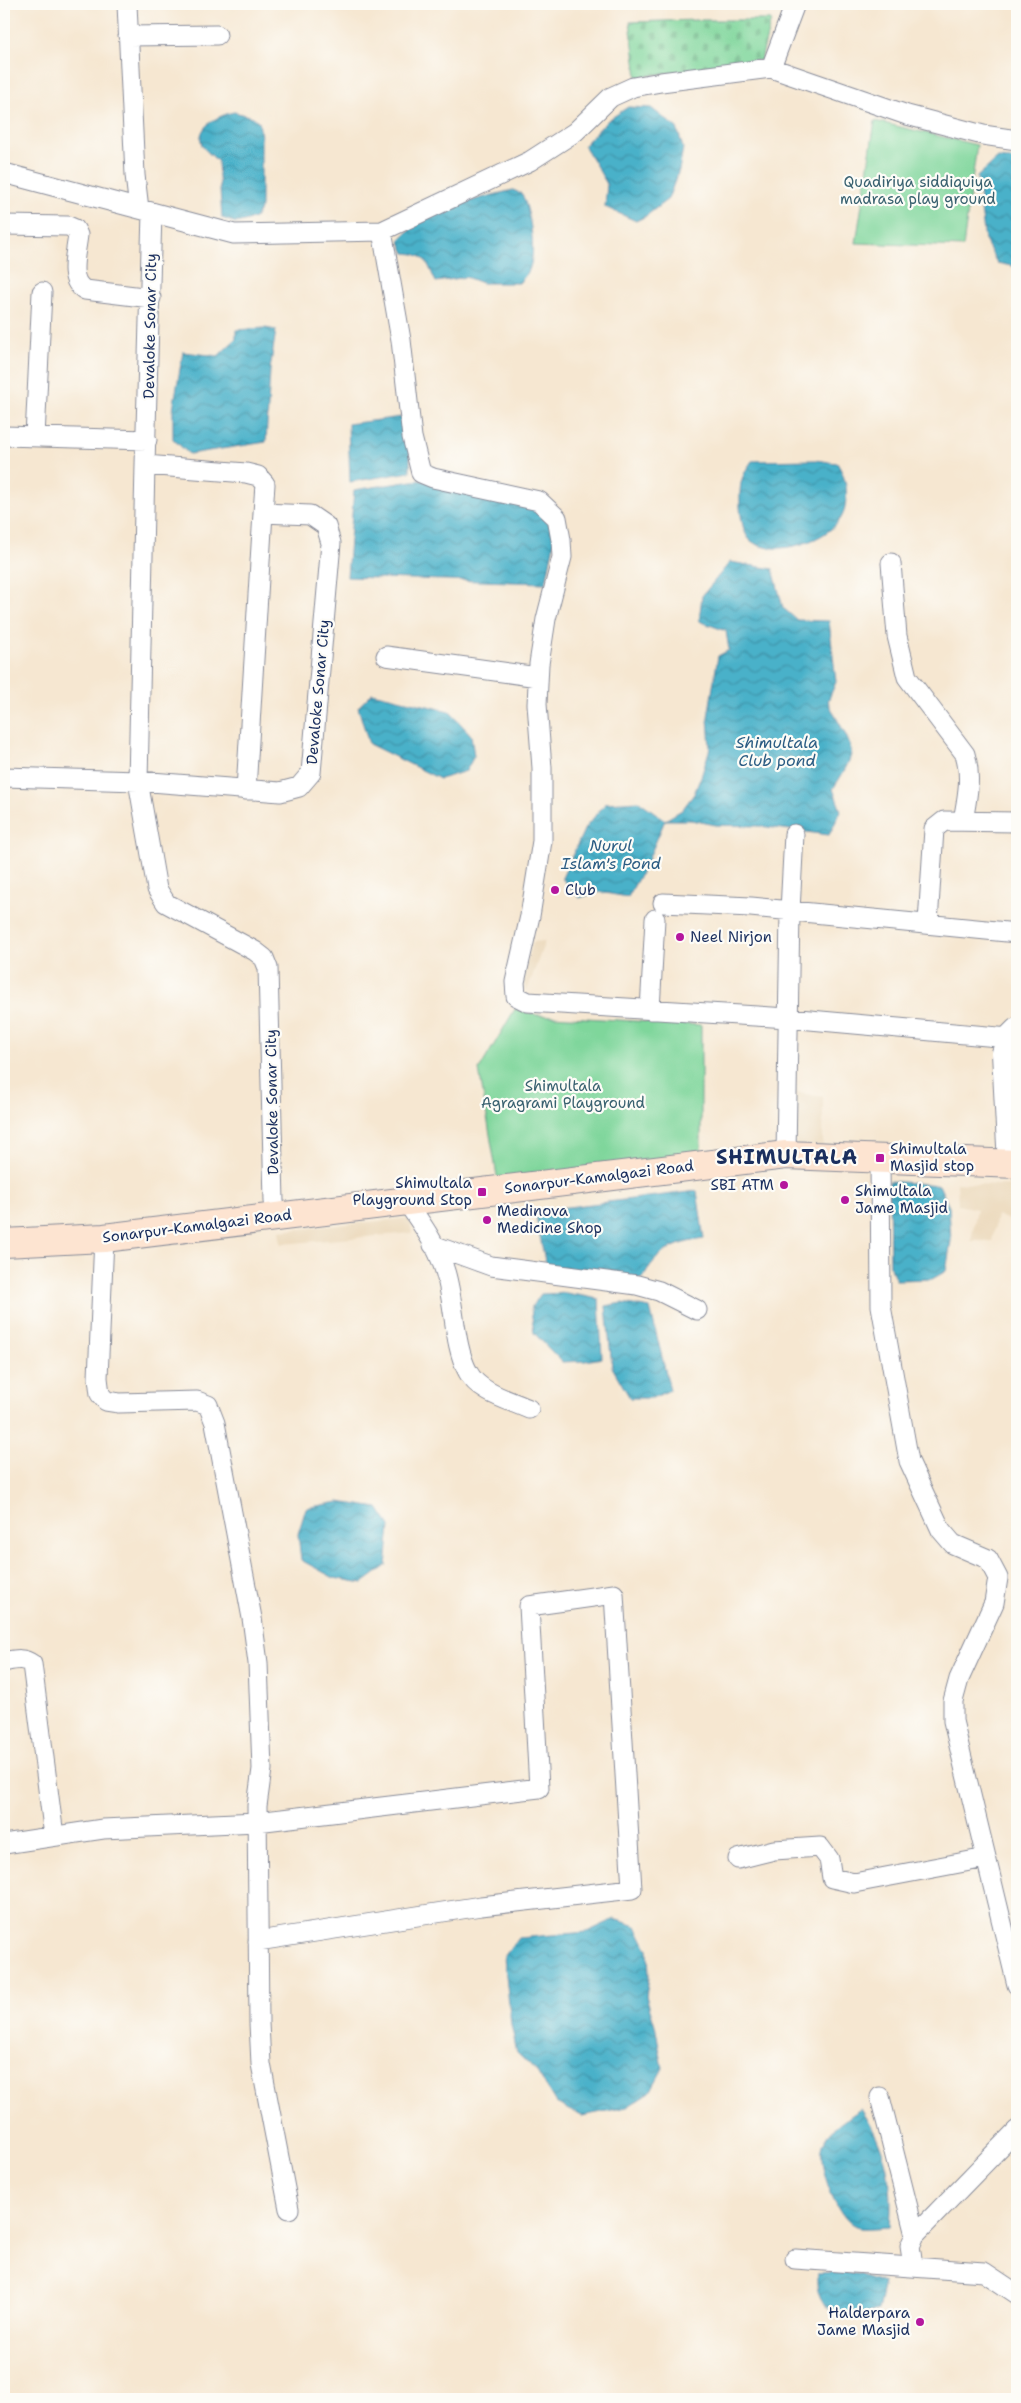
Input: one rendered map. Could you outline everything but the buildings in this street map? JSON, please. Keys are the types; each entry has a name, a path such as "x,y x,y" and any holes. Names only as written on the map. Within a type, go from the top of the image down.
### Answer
{"main road":[{"name":"Sonarpur-Kamalgazi Road","path":"4,1243 104,1238 786,1155 1014,1164"}],"street":[{"name":"Devaloke Sonar City","path":"127,4 135,175 146,210 152,241 138,781 157,888 166,903 256,951 264,958 268,968 276,1217"},
{"path":"771,68 795,4"},
{"path":"128,36 217,35"},
{"path":"4,173 234,234 382,231 530,161 575,132 611,97 633,87 771,68 907,115 983,135 1017,140"},
{"path":"4,225 68,226 75,229 78,236 74,278 78,286 85,290 151,298"},
{"path":"382,231 401,340 412,437 421,473 433,478 539,501 557,518 562,557 546,619 538,677 537,704 542,768 542,841 530,916 514,982 516,996 528,1002 1013,1034 1004,1054 1014,1164"},
{"path":"35,437 42,292"},
{"path":"4,436 147,440"},
{"path":"145,464 246,473 258,476 265,484 246,790"},
{"name":"Devaloke Sonar City","path":"138,781 280,792 299,787 311,773 330,542 326,526 310,515 263,513"},
{"path":"891,563 897,636 907,677 965,754 969,767 970,780 963,821"},
{"path":"386,656 538,677"},
{"path":"4,777 138,781"},
{"path":"928,923 934,829 944,821 1017,822"},
{"path":"786,1155 790,911 794,834"},
{"path":"650,1010 659,911 790,911 1017,933"},
{"path":"880,1158 881,1306 909,1462 941,1530 953,1544 988,1559 998,1578 994,1603 959,1679 953,1702 953,1721 1017,1985"},
{"path":"406,1201 444,1267 461,1352 468,1373 484,1389 529,1409"},
{"path":"104,1238 98,1378 100,1394 106,1401 119,1403 203,1402 212,1413 215,1422 252,1618 258,1663 262,1769 257,1806 261,2064 289,2209"},
{"path":"433,1245 490,1266 637,1285 658,1292 697,1310"},
{"path":"4,1844 103,1829 257,1822 540,1788 529,1606 614,1594 632,1889 481,1906 258,1941"},
{"path":"4,1662 19,1659 27,1660 32,1664 54,1836"},
{"path":"738,1859 774,1850 820,1847 829,1859 832,1878 854,1883 986,1858"},
{"path":"880,2097 915,2235"},
{"path":"913,2266 910,2246 915,2235 1017,2130"},
{"path":"795,2258 984,2272 1017,2294"}],"shaded area":[{"path":"545,941 527,991 522,979 533,942"},
{"path":"795,1092 823,1097 823,1146 796,1145"},
{"path":"957,1183 1017,1186 1017,1223 997,1215 992,1241 971,1241 977,1209 958,1205"},
{"path":"410,1218 412,1233 281,1244 279,1231"}],"green space":[{"path":"771,20 761,60 637,77 630,22"},
{"name":"Quadiriya siddiquiya madrasa play ground","path":"875,121 977,145 963,247 856,243"},
{"name":"Shimultala Agragrami Playground","path":"515,1009 536,1015 701,1025 701,1155 498,1182 479,1070"}],"water":[{"path":"628,107 651,108 677,128 683,148 679,170 668,199 646,216 636,221 605,207 607,184 584,145 607,121"},
{"path":"234,112 253,117 259,122 261,137 261,207 255,218 236,223 222,218 218,162 203,147 201,138 202,132 210,122"},
{"path":"998,158 1017,160 1017,267 997,263 985,240 977,177"},
{"path":"513,190 522,194 532,232 532,253 529,270 519,283 482,283 466,277 436,282 423,258 418,255 405,253 399,240 423,221 468,202"},
{"path":"265,328 276,330 270,370 266,442 189,454 173,439 173,409 183,352 218,356 236,339 236,330"},
{"path":"401,417 410,448 410,472 350,482 348,424"},
{"path":"815,460 837,463 843,475 846,487 846,500 843,514 837,523 815,539 786,547 772,548 760,546 750,540 742,520 740,493 742,478 752,461"},
{"path":"419,480 548,508 556,533 546,583 347,577 354,490"},
{"name":"Shimultala Club pond","path":"730,562 773,569 783,608 797,620 829,621 836,682 828,701 851,749 844,772 833,789 841,811 829,835 760,826 716,825 691,820 665,820 682,810 694,794 702,774 710,748 708,717 718,656 729,650 726,631 699,621 702,596"},
{"path":"372,693 449,711 471,735 474,756 466,771 440,779 369,744 358,707"},
{"name":"Nurul Islam's Pond","path":"639,801 665,820 648,860 628,897 599,892 579,898 562,878 585,828 606,803"},
{"path":"889,1181 939,1185 949,1207 951,1241 946,1271 932,1279 896,1280 890,1266"},
{"path":"697,1191 704,1239 684,1243 667,1250 653,1262 642,1279 546,1266 535,1211"},
{"path":"566,1293 599,1299 602,1358 562,1362 534,1333 531,1308 541,1294"},
{"path":"622,1303 650,1308 670,1390 652,1398 630,1398 612,1367 606,1306"},
{"path":"339,1502 378,1508 390,1526 386,1566 363,1583 334,1578 301,1560 298,1534 306,1508"},
{"path":"615,1919 636,1926 648,1950 649,1978 646,1996 655,2025 663,2068 650,2092 627,2107 582,2116 556,2103 537,2072 517,2053 511,2024 504,1957 518,1938 587,1932"},
{"path":"861,2109 877,2137 886,2166 891,2195 890,2227 860,2228 852,2224 844,2217 838,2207 827,2182 822,2158 824,2142 837,2126"},
{"path":"817,2274 858,2274 884,2283 878,2310 844,2319 826,2306 818,2290"}],"place":[{"name":"Club","path":"555,890"},
{"name":"Neel Nirjon","path":"680,937"},
{"name":"Shimultala Masjid stop","path":"880,1158"},
{"name":"SBI ATM","path":"784,1185"},
{"name":"Shimultala Playground Stop","path":"482,1192"},
{"name":"Shimultala Jame Masjid","path":"845,1200"},
{"name":"Medinova Medicine Shop","path":"487,1220"},
{"name":"Halderpara Jame Masjid","path":"920,2322"}],"district":[{"name":"SHIMULTALA","path":"787,1157"}]}
